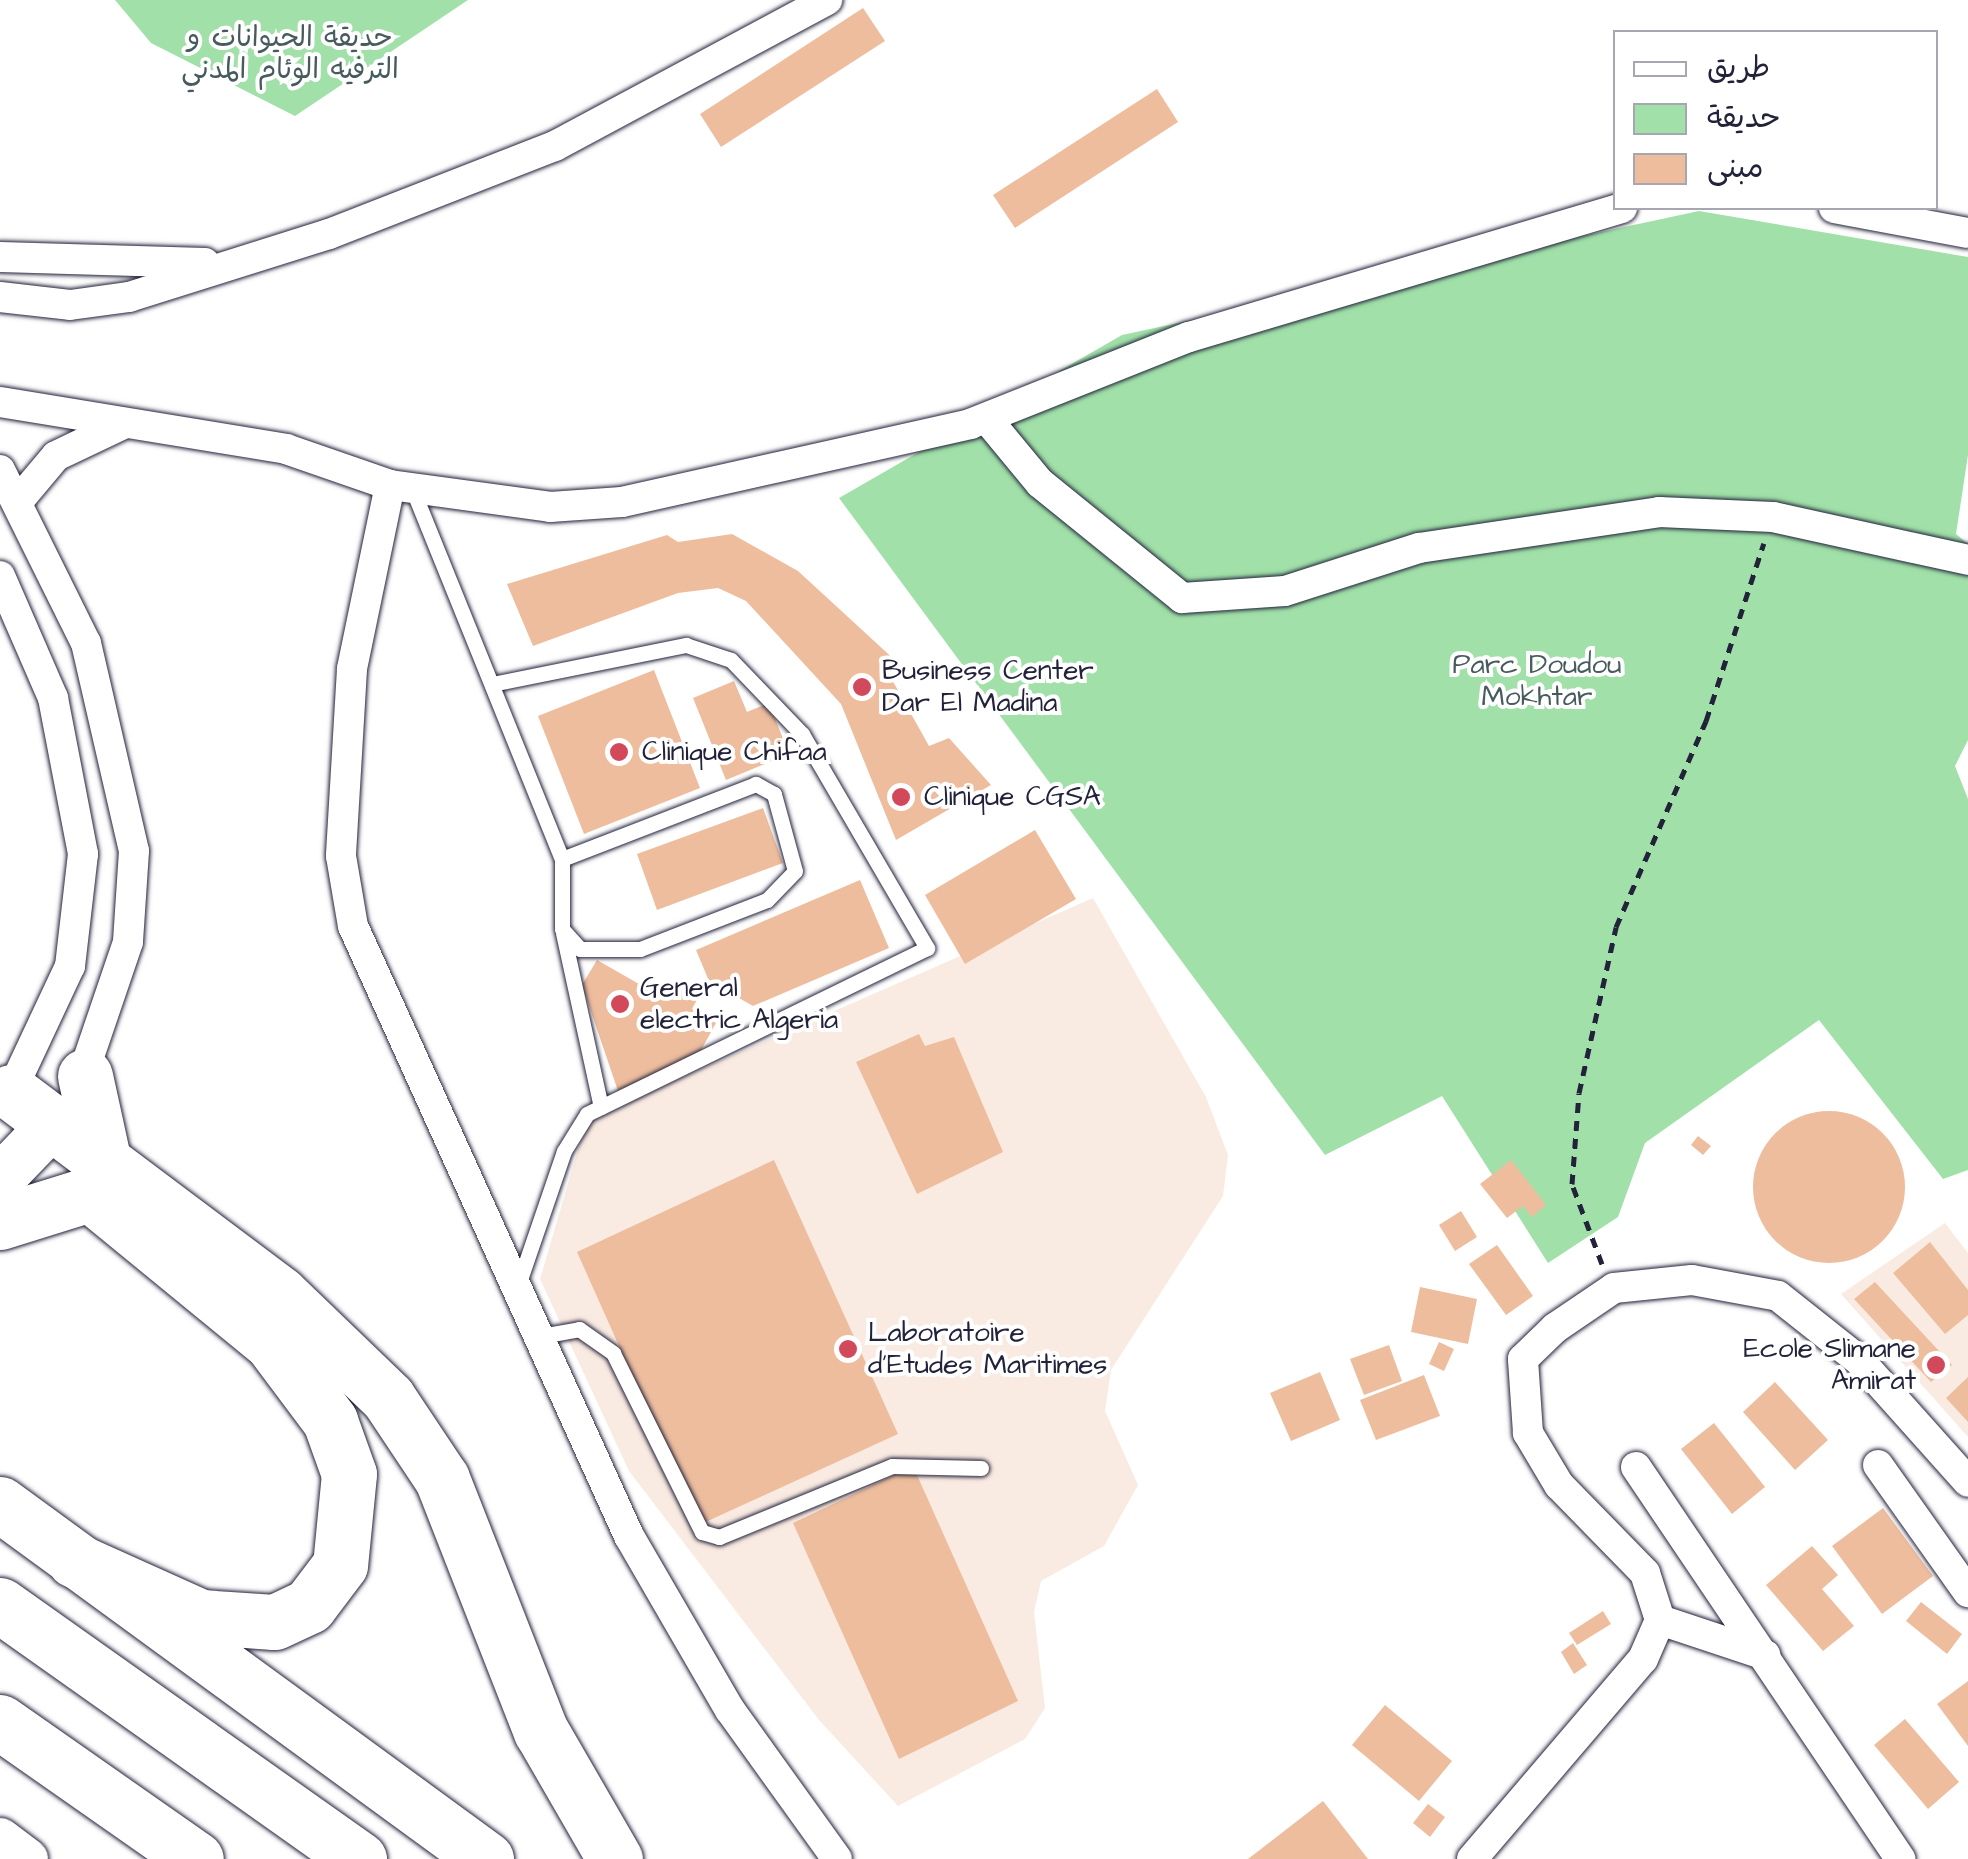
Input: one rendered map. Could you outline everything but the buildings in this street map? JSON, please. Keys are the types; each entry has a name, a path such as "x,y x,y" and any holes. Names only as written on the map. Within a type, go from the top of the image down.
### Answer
{"highway":[{"path":"74,1560 201,1617 274,1622 321,1594 340,1565 353,1504 343,1448 294,1367 98,1181 85,1076"},
{"path":"16,1128 280,1294 388,1398 442,1479 541,1731 615,1859"},
{"path":"0,1222 98,1181"},
{"path":"0,1504 486,1859"},
{"path":"0,1604 359,1859"},
{"path":"0,1722 196,1859"}],"street":[{"path":"0,297 98,303 500,171 826,0"},
{"path":"0,402 286,449 401,487 550,507 622,502 987,419 1189,338 1615,210"},
{"path":"1845,210 1968,233"},
{"path":"0,257 228,263"},
{"path":"987,419 1040,483 1182,598 1285,591 1419,548 1659,512 1773,516 1968,560"},
{"path":"19,500 56,456 123,424"},
{"path":"0,470 19,500 108,706 134,851 128,942 85,1076 16,1128"},
{"path":"401,487 352,670 341,802 346,895 384,1007 518,1285 638,1552 730,1710 837,1859"},
{"path":"0,576 53,698 84,854 70,966 16,1128"},
{"path":"1474,1858 1643,1659 1660,1620 1645,1573 1559,1485 1528,1433 1522,1394 1523,1359 1614,1288 1692,1280 1778,1296 1860,1362 1968,1482"},
{"path":"1878,1465 1968,1592"},
{"path":"1636,1467 1900,1859"},
{"path":"1660,1620 1765,1655"},
{"path":"0,1839 27,1859"}],"lane":[{"path":"401,487 492,684 562,859 562,929 601,1107"},
{"path":"492,684 686,645 731,660 802,734 927,948 601,1107 564,1151 518,1285"},
{"path":"562,859 756,784 774,794 795,871 767,900 640,948 591,954 562,929"},
{"path":"541,1336 579,1329 613,1353 702,1532 719,1537 892,1466 981,1468"}],"path":[{"path":"1614,1288 1572,1184 1580,1093 1616,928 1706,721 1773,516"}],"shaded area":[{"name":"Laboratoire d'Etudes Maritimes","path":"1093,898 1206,1097 1228,1155 1223,1196 1111,1370 1105,1411 1138,1485 1104,1546 1041,1581 1034,1612 1045,1708 1025,1739 898,1806 819,1720 629,1471 540,1279 587,1119"},
{"name":"Ecole Slimane Amirat","path":"1945,1223 1968,1253 1968,1437 1841,1294"}],"green space":[{"name":"حديقة الحيوانات و الترفيه الوئام المدني","path":"115,0 468,0 295,116 151,43"},
{"name":"Parc Doudou Mokhtar","path":"1699,211 1968,257 1968,455 1956,534 1968,544 1968,740 1955,766 1968,799 1968,1170 1943,1179 1819,1020 1645,1143 1618,1217 1548,1263 1442,1096 1325,1155 839,498 1122,335"}],"place":[{"name":"Business Center Dar El Madina","path":"862,687"},
{"name":"Clinique Chifaa","path":"619,752"},
{"name":"Clinique CGSA","path":"901,797"},
{"name":"General electric Algeria","path":"620,1004"},
{"name":"Laboratoire d'Etudes Maritimes","path":"848,1349"},
{"name":"Ecole Slimane Amirat","path":"1936,1365"}]}
